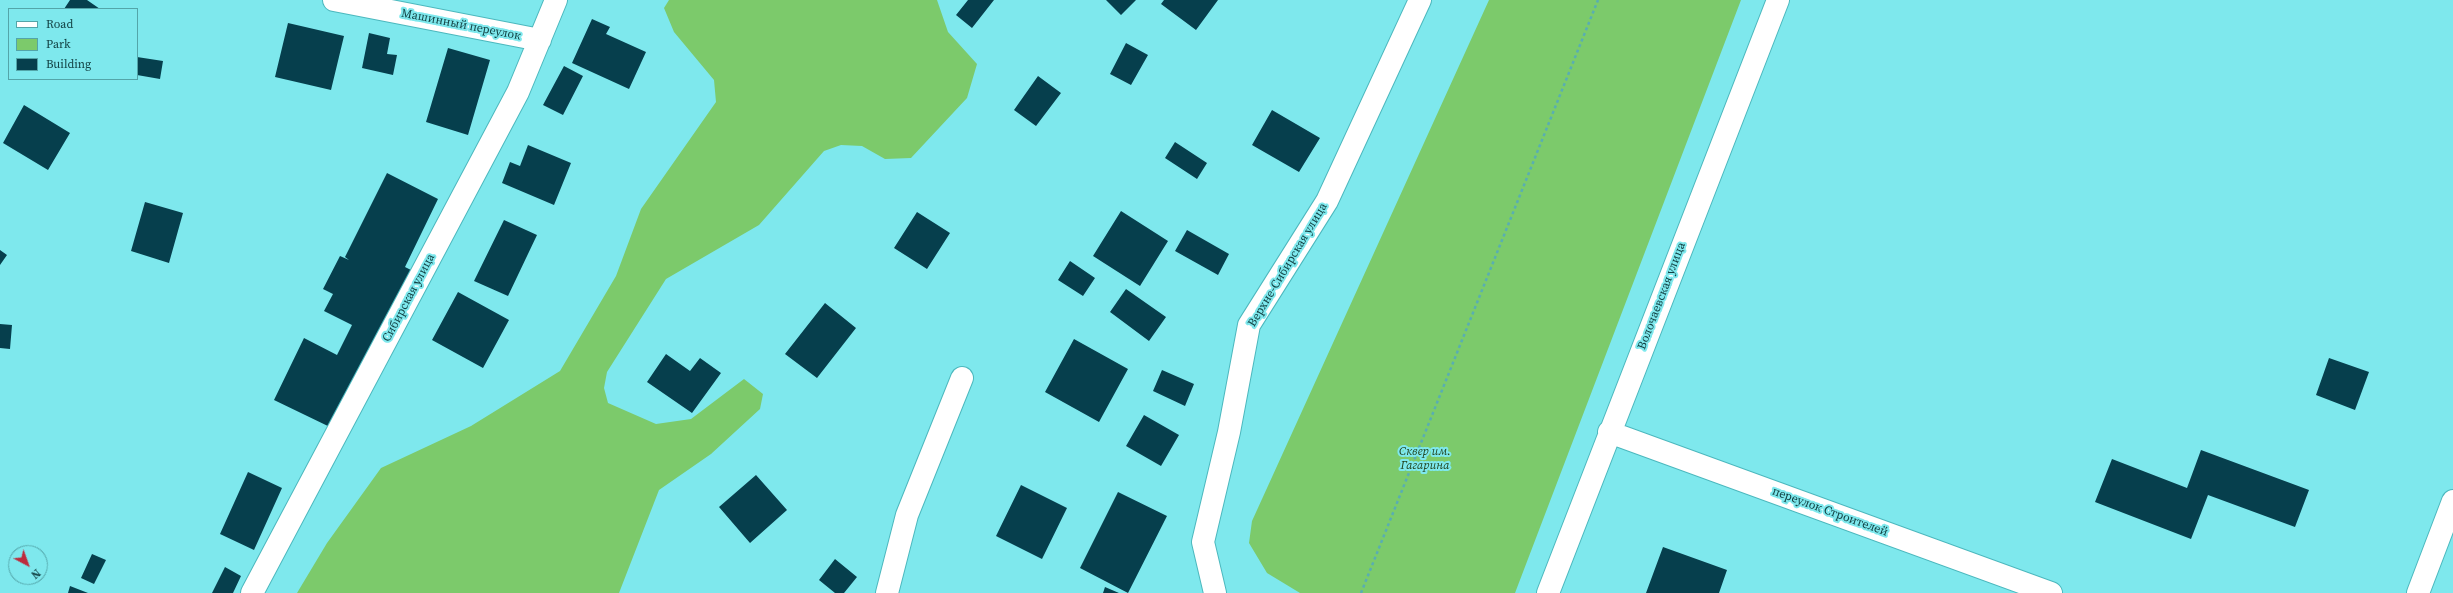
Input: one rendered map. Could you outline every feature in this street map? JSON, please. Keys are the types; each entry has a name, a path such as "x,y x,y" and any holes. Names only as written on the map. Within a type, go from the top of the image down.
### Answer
{"street":[{"name":"Машинный переулок","path":"334,0 540,40"},
{"name":"Сибирская улица","path":"252,593 518,92 556,0"},
{"name":"Верхне-Сибирская улица","path":"1215,593 1203,542 1229,432 1249,325 1327,201 1420,0"},
{"name":"Волочаевская улица","path":"1548,593 1609,432 1778,0"},
{"path":"887,593 907,515 962,378"},
{"name":"переулок Строителей","path":"1609,432 2051,593"},
{"path":"2418,593 2453,502"}],"path":[{"path":"1361,593 1598,0"}],"green space":[{"path":"669,0 937,0 948,32 977,64 967,98 911,158 885,159 862,146 841,145 824,151 759,225 666,279 607,372 604,388 608,403 656,424 691,419 744,379 763,394 760,409 711,454 659,490 619,593 297,593 327,543 381,468 471,426 560,371 616,276 641,209 716,102 714,80 674,32 664,8"},
{"name":"Сквер им. Гагарина","path":"1489,0 1741,0 1515,593 1300,593 1267,573 1249,543 1252,521"}],"building":[{"path":"70,0 87,0 99,8 65,8"},
{"path":"968,0 994,0 972,28 956,15"},
{"path":"1106,0 1136,0 1121,15"},
{"path":"1164,0 1218,0 1196,30 1161,4"},
{"path":"592,19 610,27 606,34 646,52 629,89 572,63"},
{"path":"288,23 344,36 331,90 275,77"},
{"path":"369,33 390,38 387,54 397,55 393,75 362,68"},
{"path":"1126,43 1148,55 1131,85 1110,74"},
{"path":"448,48 490,60 468,135 426,122"},
{"path":"138,57 163,61 160,79 138,75"},
{"path":"564,66 583,76 563,115 543,105"},
{"path":"1038,76 1061,93 1036,126 1014,110"},
{"path":"24,105 70,133 48,170 3,143"},
{"path":"1272,110 1320,138 1299,172 1252,145"},
{"path":"1175,142 1207,163 1197,179 1165,158"},
{"path":"528,145 571,163 554,205 502,183 510,162 520,166"},
{"path":"387,173 438,199 405,267 411,270 332,428 274,400 304,338 337,355 352,325 324,311 333,294 323,289 340,256 349,260 345,257"},
{"path":"145,202 183,213 169,263 131,251"},
{"path":"1121,211 1168,241 1140,286 1093,256"},
{"path":"917,212 950,233 927,269 894,248"},
{"path":"504,220 537,235 508,296 474,281"},
{"path":"1187,230 1229,254 1218,275 1175,251"},
{"path":"0,250 7,255 0,265"},
{"path":"1070,261 1095,278 1083,296 1058,280"},
{"path":"1126,289 1166,317 1149,341 1110,312"},
{"path":"458,292 509,320 483,368 432,340"},
{"path":"825,303 856,328 817,378 785,354"},
{"path":"0,324 12,325 10,349 0,348"},
{"path":"1074,339 1128,369 1099,422 1045,392"},
{"path":"666,354 690,371 700,358 721,373 692,413 647,382"},
{"path":"2329,358 2369,372 2355,410 2316,395"},
{"path":"1162,370 1194,384 1185,406 1153,391"},
{"path":"1144,415 1179,435 1161,466 1126,446"},
{"path":"2201,450 2309,490 2295,527 2208,495 2191,539 2095,502 2112,459 2187,488"},
{"path":"248,472 282,488 254,550 220,534"},
{"path":"756,475 787,510 750,543 719,507"},
{"path":"1021,485 1067,508 1042,559 996,536"},
{"path":"1118,492 1167,516 1128,593 1080,568"},
{"path":"1663,547 1727,570 1719,593 1646,593"},
{"path":"92,554 106,560 94,584 81,578"},
{"path":"835,559 857,577 844,593 835,593 819,580"},
{"path":"225,567 241,576 233,593 212,593"},
{"path":"70,586 88,593 68,593"},
{"path":"1105,587 1119,593 1103,593"}]}
